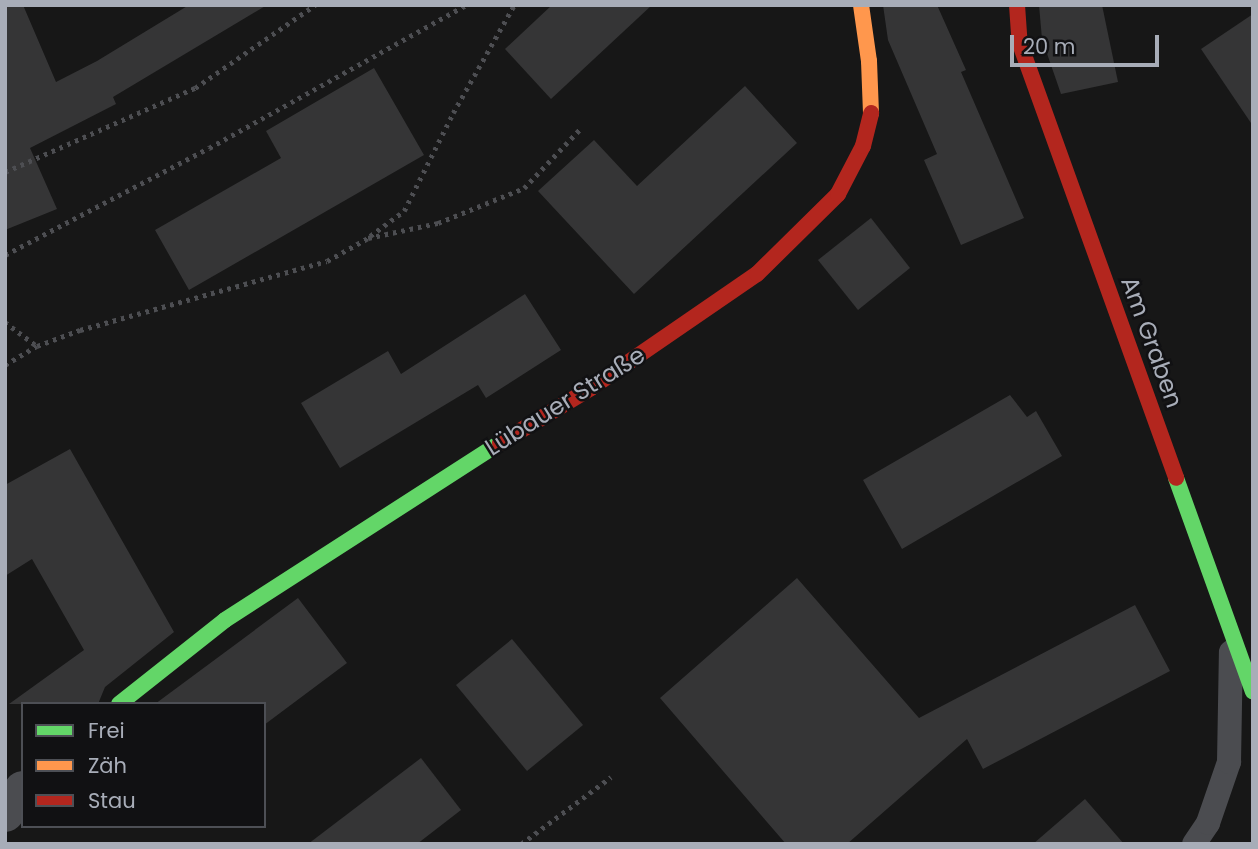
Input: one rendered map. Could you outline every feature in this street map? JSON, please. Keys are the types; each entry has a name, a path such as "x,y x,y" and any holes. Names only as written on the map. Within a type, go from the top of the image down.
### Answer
{"street":[{"name":"Lübauer Straße","path":"121,702 225,621 417,494 591,388 757,274 838,194 863,146 871,112 869,61 861,5"},
{"name":"Am Graben","path":"1017,5 1020,44 1253,692"},
{"path":"5,813 21,793"}],"lane":[{"path":"1194,844 1208,823 1228,762 1232,631"}],"path":[{"path":"5,172 195,88 315,5"},
{"path":"5,255 209,148 466,5"},
{"path":"5,365 37,346 80,330 327,261 368,238 404,211 453,113 514,5"},
{"path":"368,238 438,223 524,188 582,127"},
{"path":"5,322 37,346"},
{"path":"521,844 611,777"}],"building":[{"path":"5,5 23,5 56,82 97,61 189,5 267,5 113,97 116,104 30,148 57,209 5,230"},
{"path":"552,5 652,5 551,99 505,49"},
{"path":"883,5 937,5 966,70 961,72 1024,218 961,245 924,160 937,154 888,40"},
{"path":"1039,5 1102,5 1118,82 1061,94 1042,39"},
{"path":"1253,14 1253,126 1201,49"},
{"path":"374,68 424,155 189,290 155,230 281,158 266,131"},
{"path":"745,86 797,143 634,294 538,191 594,140 637,186"},
{"path":"871,218 910,268 858,310 818,260"},
{"path":"525,294 561,350 486,398 478,385 340,468 301,403 388,351 401,374"},
{"path":"1010,395 1027,417 1036,411 1062,456 902,549 863,480"},
{"path":"70,449 174,632 105,687 99,702 9,704 84,650 32,559 5,576 5,485"},
{"path":"797,578 919,718 1135,605 1170,671 983,769 967,739 847,844 786,844 660,698"},
{"path":"298,598 347,663 266,724 266,702 158,702"},
{"path":"512,639 583,725 527,771 456,685"},
{"path":"421,758 461,810 417,844 308,844"},
{"path":"1085,799 1124,844 1033,844"}],"traffic: fast":[{"path":"122,702 225,620 500,443"},
{"path":"1176,478 1253,692"}],"traffic: slow":[{"path":"861,5 869,61 871,113"}],"traffic: jam":[{"path":"1017,5 1020,44 1176,478"},
{"path":"500,443 591,388 757,274 838,194 863,146 871,113"}]}
